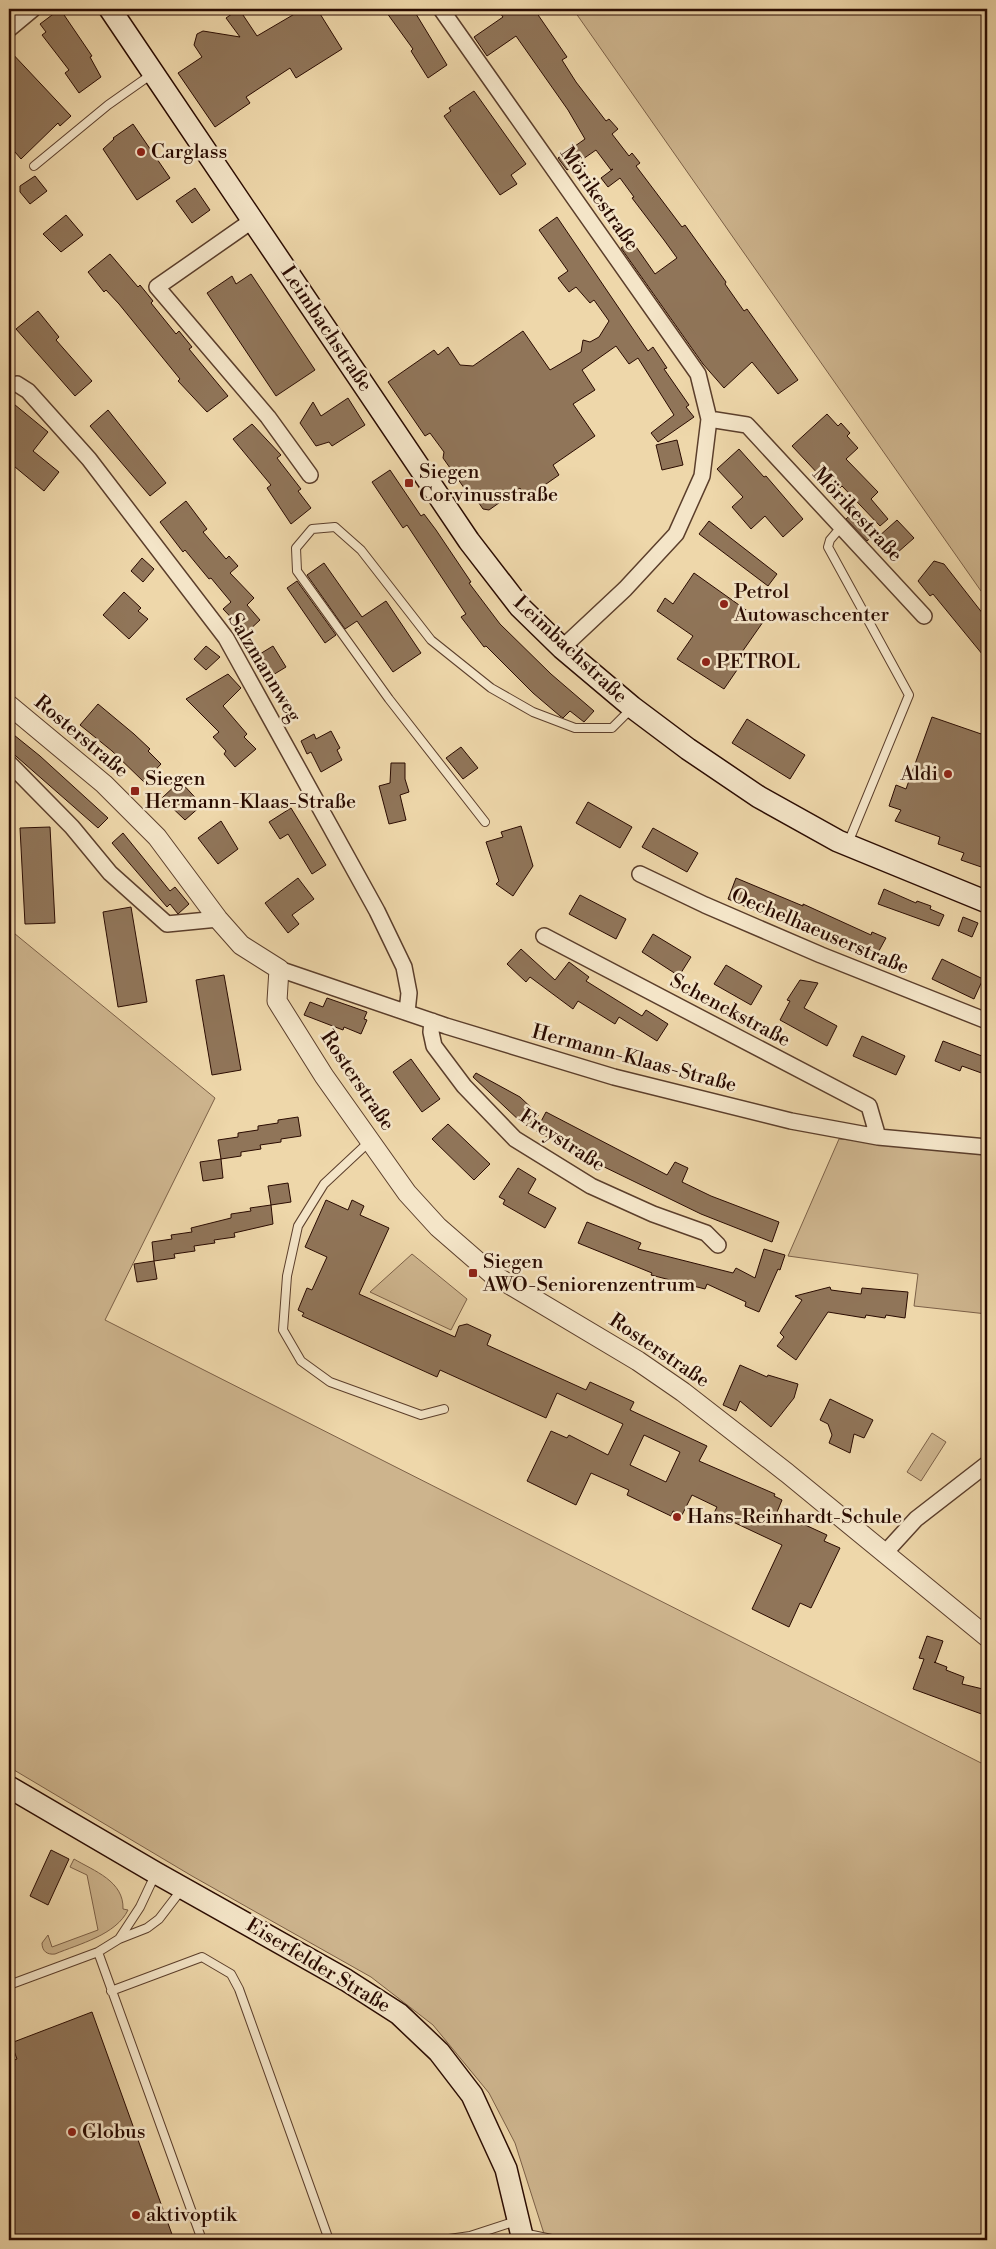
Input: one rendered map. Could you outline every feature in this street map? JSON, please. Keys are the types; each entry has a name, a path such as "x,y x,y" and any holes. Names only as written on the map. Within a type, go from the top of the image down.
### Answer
{"main road":[{"name":"Leimbachstraße","path":"110,9 468,541 520,607 562,648 632,707 688,749 759,796 847,844 987,902"},
{"name":"Eiserfelder Straße","path":"9,1787 156,1873 346,1980 399,2014 439,2052 472,2095 506,2169 521,2231"}],"street":[{"path":"9,29 33,9"},
{"name":"Mörikestraße","path":"441,9 698,374 709,419 702,476 676,534 625,589 562,648"},
{"path":"253,220 157,287 268,417 310,475"},
{"name":"Salzmannweg","path":"17,384 28,390 89,459 226,638 377,911 404,967 409,993 407,1012"},
{"name":"Mörikestraße","path":"709,419 747,425 924,616"},
{"name":"Rosterstraße","path":"9,705 104,784 157,837 218,919 241,945 279,969 277,1001 324,1076 370,1142 407,1193 438,1227 492,1274 638,1361 683,1392 787,1473 987,1637"},
{"path":"9,763 72,827 110,873 167,924 218,919"},
{"name":"Oechelhaeuserstraße","path":"640,874 705,905 821,955 987,1021"},
{"name":"Schenckstraße","path":"544,936 870,1106 878,1137"},
{"name":"Hermann-Klaas-Straße","path":"279,969 432,1021 614,1077 791,1121 878,1137 987,1147"},
{"name":"Freystraße","path":"432,1021 431,1032 434,1046 464,1086 515,1139 591,1186 653,1214 706,1233 718,1244"},
{"path":"884,1554 916,1519 987,1464"}],"lane":[{"path":"34,166 108,105 154,73"},
{"path":"485,822 389,699 297,571 296,548 312,529 335,527 361,550 431,640 491,688 533,712 574,728 612,728 632,707"},
{"path":"841,528 830,540 828,547 909,695 847,844"},
{"path":"370,1142 324,1184 298,1226 287,1276 283,1330 301,1361 330,1382 421,1415 444,1409"},
{"path":"119,1939 140,1907 156,1873"},
{"path":"9,1986 98,1952 119,1939 148,1928 160,1919 183,1888"},
{"path":"98,1952 202,2240"},
{"path":"111,1990 202,1957 232,1974 329,2240"},
{"path":"442,2240 521,2231 556,2240"}],"shaded area":[{"path":"573,9 987,9 987,596 981,591"},
{"path":"9,929 215,1098 105,1320 987,1766 987,2240 546,2240 515,2143 489,2093 433,2025 371,1977 192,1876 9,1767"},
{"path":"839,1139 987,1150 987,1314 914,1306 918,1274 788,1256"},
{"path":"412,1254 467,1299 451,1330 370,1292"},
{"path":"932,1433 946,1442 921,1481 907,1472"},
{"path":"74,1859 99,1873 113,1884 119,1891 123,1909 128,1910 115,1926 96,1938 55,1954 50,1954 42,1946 48,1935 52,1947 98,1930 87,1875 70,1867"}],"building":[{"path":"60,9 92,56 90,57 101,77 79,93 65,73 69,70 42,35 46,32 40,24"},
{"path":"239,9 257,36 303,9 317,9 342,49 296,78 290,68 246,97 250,103 215,127 178,73 202,57 194,45 197,34 203,31 240,37 226,18"},
{"path":"384,9 413,9 447,65 428,78 411,51 413,49"},
{"path":"497,9 534,9 567,57 562,60 576,82 606,121 609,119 618,129 612,134 629,156 632,153 640,163 636,166 682,227 685,225 726,282 725,284 744,311 747,309 798,380 778,394 752,362 724,388 703,364 621,248 632,241 655,274 677,258 632,198 634,197 620,178 608,187 601,178 613,169 611,170 596,150 567,170 558,158 585,139 568,110 516,36 487,56 474,37 503,17"},
{"path":"9,50 71,116 60,126 58,123 21,159 9,145"},
{"path":"474,91 526,164 511,175 517,184 500,195 444,116 451,111 449,108"},
{"path":"133,124 170,178 137,200 103,149 113,138"},
{"path":"35,176 47,191 30,204 20,192 20,186"},
{"path":"195,188 210,210 192,223 176,201"},
{"path":"66,215 83,235 61,252 43,234"},
{"path":"557,217 648,351 653,347 667,368 664,369 689,405 686,407 694,417 658,442 651,433 674,415 638,358 629,364 616,346 582,370 595,390 573,404 595,436 553,465 559,475 526,498 520,488 489,510 483,509 472,493 467,492 443,458 444,452 430,433 425,436 388,382 434,350 438,355 448,347 460,365 473,366 523,331 550,370 581,352 583,340 590,342 599,337 609,321 594,300 590,303 576,287 569,292 558,278 568,271 539,230"},
{"path":"110,254 138,287 140,285 153,301 151,303 176,334 179,331 192,347 189,349 228,396 207,412 178,381 180,379 119,304 106,290 104,292 88,272"},
{"path":"251,274 315,370 276,396 207,293 232,276 236,284"},
{"path":"38,311 59,337 56,340 92,381 75,396 16,329"},
{"path":"348,398 365,425 332,446 329,442 316,446 300,423 313,402 321,416"},
{"path":"9,400 48,432 33,451 59,472 44,491 9,462"},
{"path":"108,410 166,483 150,496 90,426"},
{"path":"827,414 838,426 841,423 850,433 847,436 858,448 846,459 878,492 871,499 888,519 880,526 842,486 835,492 792,446"},
{"path":"252,424 281,455 277,458 301,489 298,491 311,508 291,524 267,488 271,485 233,439"},
{"path":"677,440 683,465 662,470 656,445"},
{"path":"739,449 764,477 766,476 803,519 783,537 765,516 751,529 732,507 743,497 717,469"},
{"path":"390,470 421,516 424,514 436,530 471,582 469,583 500,624 551,674 594,711 584,722 570,711 563,718 560,716 533,693 486,646 484,647 461,617 466,614 407,525 403,528 372,482"},
{"path":"186,501 207,529 203,532 226,559 229,556 238,566 230,573 254,598 247,605 260,620 246,633 223,609 231,602 185,550 183,552 160,522"},
{"path":"856,510 876,533 867,541 846,519"},
{"path":"897,520 914,538 897,553 892,547 889,549 878,537"},
{"path":"709,521 777,574 768,586 699,534"},
{"path":"142,558 154,569 143,582 131,571"},
{"path":"934,561 944,564 987,619 987,660 933,594 930,596 918,581"},
{"path":"324,563 362,617 386,601 421,653 393,672 357,621 345,629 307,575"},
{"path":"694,573 763,622 742,652 736,663 737,670 724,689 677,659 693,636 657,611 665,598 673,604"},
{"path":"297,581 336,635 325,643 287,588"},
{"path":"124,592 141,608 138,611 148,619 129,639 103,615"},
{"path":"206,646 220,657 206,670 194,659"},
{"path":"273,646 286,667 268,678 255,657"},
{"path":"228,674 241,688 223,706 247,734 244,737 256,749 235,767 224,754 226,751 213,737 219,732 186,699"},
{"path":"98,704 150,749 148,751 161,764 144,782 112,751 80,725"},
{"name":"Aldi","path":"932,717 987,736 987,869 961,860 964,853 938,844 940,837 895,821 901,810 889,806 896,785 906,789"},
{"path":"747,719 805,755 790,779 732,743"},
{"path":"9,731 40,756 108,818 98,828 9,750"},
{"path":"331,731 340,748 337,750 342,760 321,772 311,752 307,754 301,741 314,734 316,739"},
{"path":"461,747 478,768 463,779 446,758"},
{"path":"391,763 405,763 405,779 409,792 400,795 406,820 389,824 379,786 390,783"},
{"path":"180,781 202,805 185,820 162,798"},
{"path":"588,802 632,827 620,848 576,823"},
{"path":"291,808 326,865 312,874 288,834 280,839 269,822"},
{"path":"221,821 238,849 218,864 198,838"},
{"path":"521,826 533,866 513,896 496,884 499,881 486,842 503,837 501,832"},
{"path":"50,827 55,923 25,924 20,828"},
{"path":"653,828 698,853 687,872 642,847"},
{"path":"123,833 170,891 175,887 189,904 178,914 170,904 167,907 112,843"},
{"path":"298,878 314,899 292,915 299,924 288,933 265,903"},
{"path":"736,878 803,906 803,904 871,935 872,932 886,938 875,958 840,945 776,916 774,919 728,899"},
{"path":"884,889 916,903 917,901 931,906 930,909 944,915 939,926 878,904"},
{"path":"580,895 626,919 616,939 569,914"},
{"path":"131,907 147,1002 118,1007 103,912"},
{"path":"963,917 978,923 972,937 958,931"},
{"path":"653,934 691,957 679,976 642,952"},
{"path":"521,949 555,980 569,962 589,977 586,981 642,1016 646,1010 668,1024 657,1041 619,1017 615,1024 578,1001 573,1009 530,977 526,982 507,964"},
{"path":"942,959 983,979 974,999 932,979"},
{"path":"726,965 762,986 751,1005 714,984"},
{"path":"224,975 241,1070 212,1075 196,980"},
{"path":"800,980 818,983 804,1008 837,1026 827,1046 780,1020 790,1001 787,1000"},
{"path":"327,998 367,1012 364,1019 367,1020 361,1034 344,1027 343,1030 304,1015 310,1002 323,1007"},
{"path":"862,1036 905,1056 896,1075 853,1056"},
{"path":"943,1041 987,1058 987,1075 962,1066 960,1071 935,1061"},
{"path":"411,1059 440,1099 422,1112 393,1072"},
{"path":"476,1073 520,1097 539,1115 528,1126 522,1123 473,1077"},
{"path":"546,1112 667,1175 675,1162 688,1168 682,1182 711,1196 779,1222 772,1242 701,1214 594,1162 536,1131"},
{"path":"298,1117 301,1136 281,1139 281,1142 260,1145 261,1149 241,1152 241,1156 221,1159 218,1140 238,1137 238,1133 258,1130 258,1126 278,1123 278,1120"},
{"path":"448,1124 490,1164 474,1180 432,1139"},
{"path":"221,1159 223,1178 203,1181 200,1162"},
{"path":"518,1168 536,1179 528,1193 556,1208 545,1228 503,1204 505,1200 499,1197"},
{"path":"288,1183 291,1202 271,1205 268,1186"},
{"path":"326,1200 348,1210 352,1200 364,1206 360,1215 389,1228 359,1294 455,1337 459,1326 467,1324 491,1335 487,1345 586,1390 590,1382 634,1402 630,1410 707,1446 699,1461 775,1494 774,1496 782,1500 777,1512 827,1535 824,1541 840,1548 811,1608 800,1603 789,1627 752,1609 782,1545 714,1513 717,1507 692,1495 682,1515 673,1511 671,1516 627,1495 629,1490 591,1473 576,1505 527,1481 551,1431 567,1438 569,1435 608,1455 623,1424 557,1393 546,1418 440,1370 437,1377 302,1316 304,1313 298,1310 307,1288 312,1290 327,1257 305,1247","holes":["644,1435 680,1452 666,1482 630,1465"]},
{"path":"271,1205 273,1224 234,1233 235,1237 214,1240 215,1243 194,1246 195,1251 174,1254 175,1258 154,1261 152,1242 172,1239 171,1235 192,1232 191,1228 231,1218 231,1214 251,1211 250,1208"},
{"path":"587,1222 641,1243 638,1249 733,1273 736,1268 755,1278 764,1249 785,1255 780,1270 778,1269 759,1312 745,1306 746,1302 707,1284 705,1289 651,1275 652,1273 578,1243"},
{"path":"154,1261 157,1279 137,1282 134,1264"},
{"path":"830,1287 831,1290 861,1294 862,1288 908,1292 905,1318 886,1315 885,1318 866,1315 865,1318 828,1312 796,1360 777,1346 784,1337 780,1333 802,1300 795,1296"},
{"path":"740,1365 767,1377 768,1375 798,1384 794,1398 771,1427 740,1401 736,1411 723,1405"},
{"path":"830,1399 873,1420 864,1438 854,1434 850,1453 829,1443 832,1435 828,1424 820,1420"},
{"path":"927,1636 943,1641 935,1662 947,1667 946,1670 964,1677 962,1684 987,1690 987,1716 913,1689 924,1659 919,1658"},
{"path":"51,1850 69,1859 48,1905 30,1896"},
{"name":"Globus","path":"92,2012 174,2240 9,2240 9,2062 17,2059 11,2043"}],"place":[{"name":"Carglass","path":"141,152"},
{"name":"Siegen Corvinusstraße","path":"409,483"},
{"name":"Petrol Autowaschcenter","path":"724,604"},
{"name":"PETROL","path":"706,662"},
{"name":"Aldi","path":"948,774"},
{"name":"Siegen Hermann-Klaas-Straße","path":"135,791"},
{"name":"Siegen AWO-Seniorenzentrum","path":"473,1273"},
{"name":"Hans-Reinhardt-Schule","path":"677,1517"},
{"name":"Globus","path":"72,2132"},
{"name":"aktivoptik","path":"136,2215"}]}
